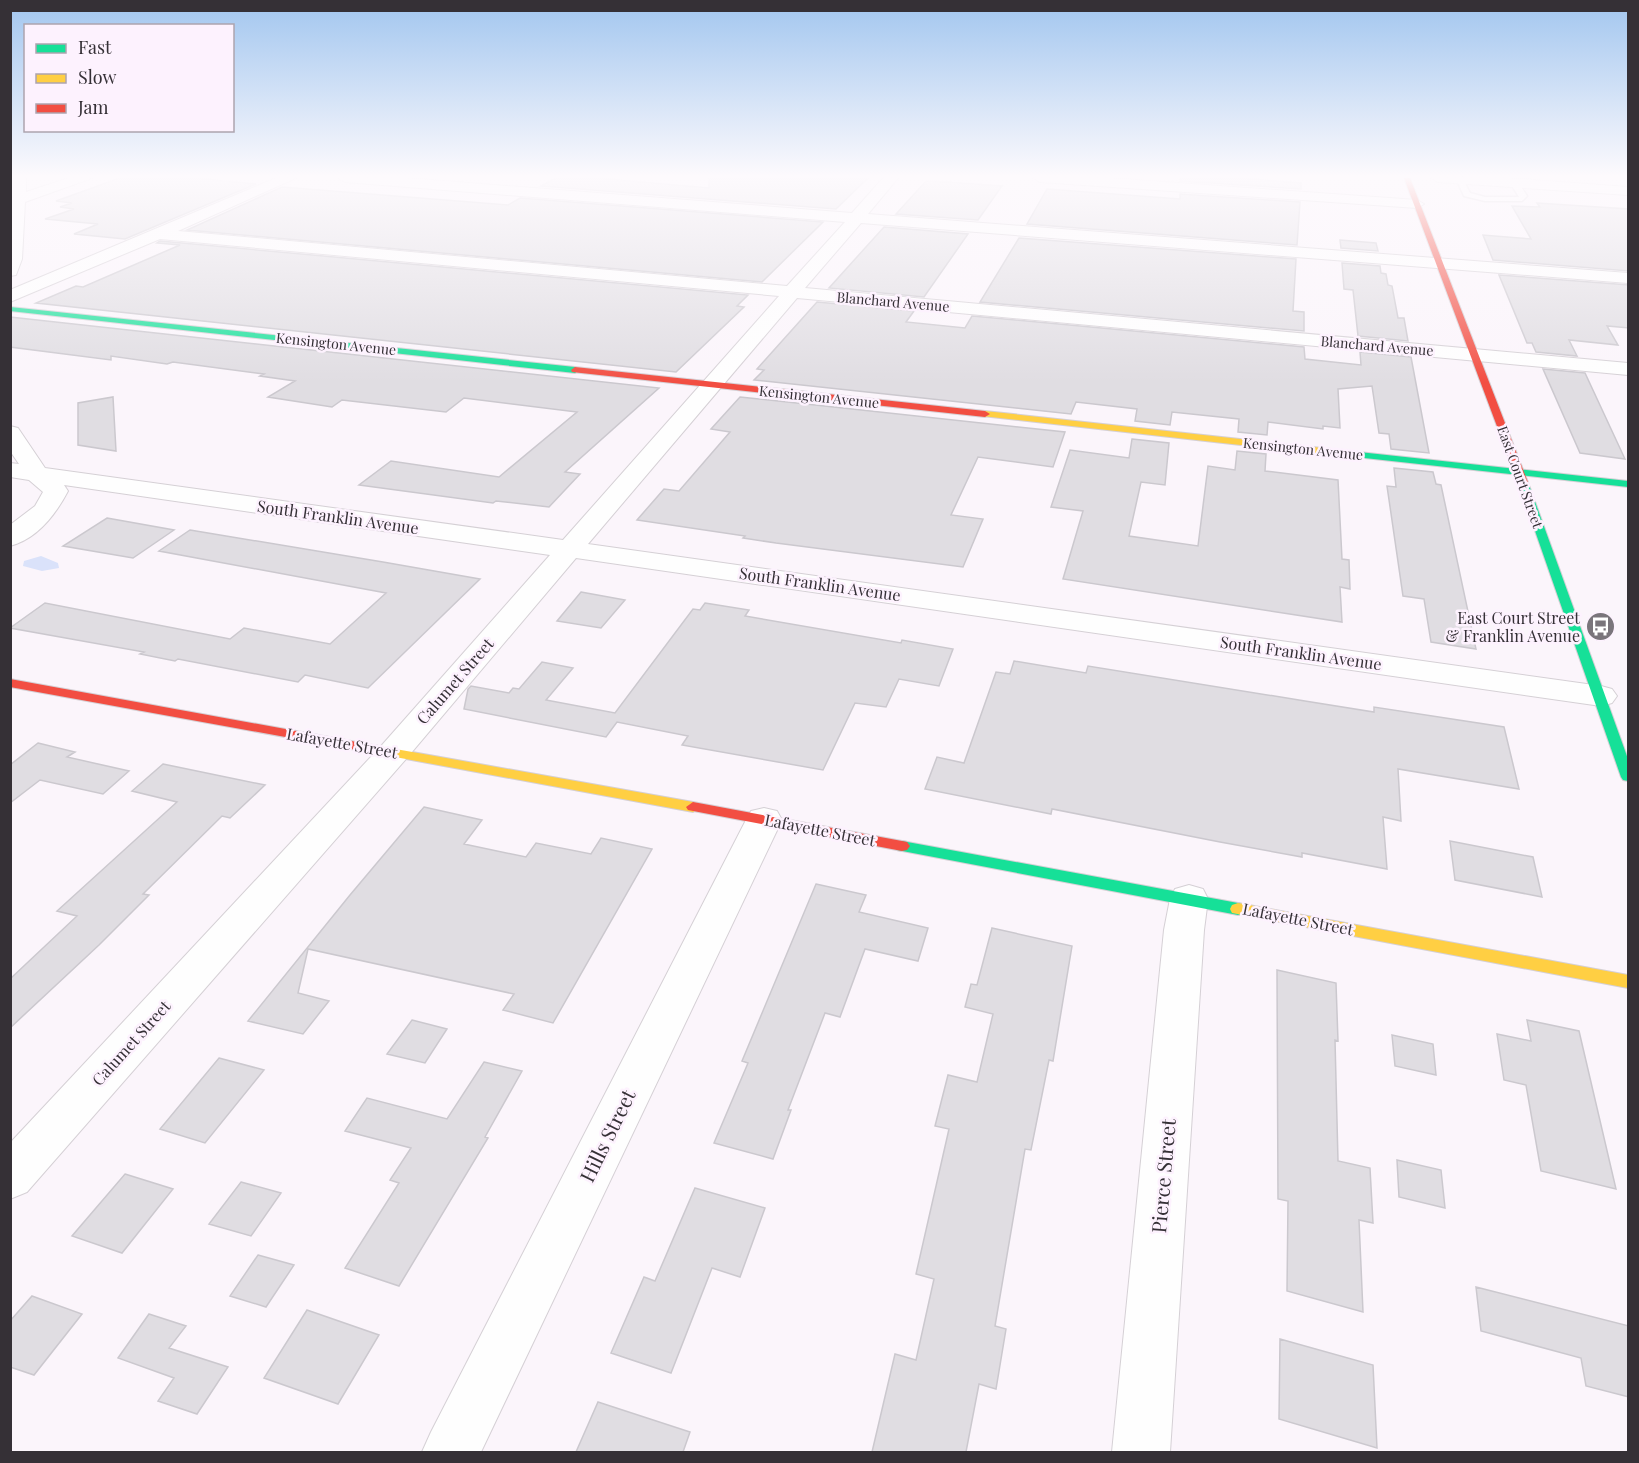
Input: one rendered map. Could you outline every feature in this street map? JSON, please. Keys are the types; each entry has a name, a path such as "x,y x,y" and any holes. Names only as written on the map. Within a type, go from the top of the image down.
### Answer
{"street":[{"path":"10,271 16,246"},
{"path":"10,297 129,246"},
{"name":"Blanchard Avenue","path":"292,246 1629,369"},
{"name":"Calumet Street","path":"10,1177 394,752 714,385 832,246"},
{"path":"1215,246 1629,278"},
{"name":"East Court Street","path":"1433,246 1610,697 1627,768"},
{"name":"Kensington Avenue","path":"10,309 1629,484"},
{"path":"10,433 38,475 56,491 45,512 10,538"},
{"name":"South Franklin Avenue","path":"10,470 1610,697"},
{"name":"Lafayette Street","path":"10,683 764,820 1629,982"},
{"name":"Hills Street","path":"451,1452 764,820"},
{"name":"Pierce Street","path":"1141,1452 1183,942 1189,899"}],"water":[{"path":"41,556 58,563 59,568 42,571 23,566 24,561"}],"building":[{"path":"177,246 217,246 748,295 737,306 744,307 676,372 36,303 76,286 83,287"},
{"path":"367,246 798,246 762,282"},
{"path":"867,246 959,246 924,297 829,288"},
{"path":"1014,246 1128,246 1296,259 1293,311 1304,312 1304,331 980,302"},
{"path":"1377,246 1378,251 1341,248"},
{"path":"1488,246 1629,246 1629,271 1493,260"},
{"path":"1342,263 1380,266 1381,273 1386,274 1388,285 1392,286 1398,318 1404,318 1408,341 1358,336 1353,290 1344,289"},
{"path":"1499,275 1629,285 1629,328 1607,326 1618,345 1569,340 1577,356 1536,352 1532,343 1527,343"},
{"path":"817,302 914,311 906,322 965,328 972,316 1304,347 1305,359 1361,365 1360,352 1411,357 1429,453 1391,449 1389,434 1379,433 1372,386 1338,389 1340,428 1323,426 1323,429 1268,422 1267,435 1238,432 1239,419 1172,412 1170,425 1135,421 1137,409 1076,402 1071,414 754,380 764,370 757,369"},
{"path":"10,317 659,388 565,472 580,474 549,507 496,501 493,503 359,485 391,461 499,477 577,412 464,398 446,412 342,400 332,407 268,397 295,381 260,376 264,374 173,362 167,364 111,356 111,360 10,347"},
{"path":"1543,369 1585,373 1625,459 1580,453"},
{"path":"113,397 116,451 78,445 78,403"},
{"path":"740,397 1065,432 1053,467 978,457 951,515 983,519 963,567 776,543 743,538 745,536 637,520 664,489 679,491 730,432 711,429"},
{"path":"1132,439 1169,443 1165,485 1141,482 1129,536 1198,546 1208,466 1235,470 1237,451 1266,454 1265,471 1338,480 1342,559 1349,560 1350,589 1340,587 1342,622 1063,579 1083,511 1051,507 1070,450 1129,458"},
{"path":"1394,468 1433,472 1436,484 1441,485 1476,649 1431,642 1424,599 1403,596 1387,486 1396,487"},
{"path":"107,518 174,530 133,558 63,546"},
{"path":"190,530 480,579 368,688 305,675 298,682 178,659 175,661 140,654 144,652 10,628 45,603 230,639 244,628 330,644 386,593 159,551"},
{"path":"581,592 625,600 601,628 557,621"},
{"path":"705,603 749,610 745,616 901,643 902,640 953,649 939,686 899,679 886,707 855,703 823,770 682,745 688,736 617,722 606,737 464,709 468,689 471,686 509,693 513,688 519,689 542,662 573,668 546,700 615,713 693,609 700,610"},
{"path":"1014,661 1086,673 1088,666 1374,712 1374,707 1504,727 1519,789 1398,769 1401,821 1383,817 1387,869 1302,853 1302,857 1052,809 1051,814 925,789 937,757 964,763 996,672 1010,674"},
{"path":"38,743 75,752 67,757 129,771 103,794 40,780 10,803 10,765"},
{"path":"163,764 265,785 230,818 222,816 143,894 149,895 99,945 10,1028 10,979 77,916 57,911 177,802 132,791"},
{"path":"424,807 482,820 464,844 526,857 536,843 591,854 601,838 652,849 553,1023 503,1010 514,994 308,949 298,993 329,1001 303,1034 248,1021 350,895"},
{"path":"1450,841 1533,857 1542,897 1455,880"},
{"path":"816,884 866,895 859,912 928,928 918,961 865,949 840,1017 825,1013 788,1110 791,1110 773,1159 714,1143 748,1063 742,1061"},
{"path":"992,928 1072,946 1053,1061 1049,1060 1031,1150 1025,1149 995,1326 1006,1329 996,1389 979,1384 966,1452 872,1452 895,1354 916,1360 934,1279 916,1274 949,1129 935,1126 948,1075 977,1082 993,1014 965,1007 971,984 977,985"},
{"path":"1277,970 1336,983 1338,1161 1370,1168 1373,1223 1359,1220 1363,1312 1287,1291 1288,1201 1278,1199"},
{"path":"412,1020 447,1029 425,1063 387,1054"},
{"path":"1527,1020 1579,1031 1616,1189 1541,1171 1526,1085 1504,1080 1497,1034 1531,1041"},
{"path":"1392,1035 1433,1044 1436,1075 1395,1066"},
{"path":"219,1058 264,1070 205,1143 160,1129"},
{"path":"484,1062 522,1071 485,1137 488,1138 399,1286 345,1268 399,1183 390,1180 411,1148 345,1131 367,1098 447,1119"},
{"path":"1397,1160 1441,1170 1445,1208 1399,1197"},
{"path":"125,1174 173,1189 122,1253 72,1236"},
{"path":"241,1182 281,1193 251,1236 209,1224"},
{"path":"695,1188 765,1208 740,1277 712,1268 671,1373 611,1353 644,1277 655,1281"},
{"path":"258,1255 294,1265 266,1307 230,1296"},
{"path":"1476,1287 1629,1326 1629,1397 1586,1386 1581,1358 1481,1331"},
{"path":"32,1296 82,1314 34,1375 10,1367 10,1321"},
{"path":"307,1310 379,1335 338,1404 264,1378"},
{"path":"149,1314 186,1326 169,1348 228,1367 197,1414 158,1401 174,1378 118,1358"},
{"path":"1280,1339 1373,1365 1377,1448 1279,1419"},
{"path":"598,1402 690,1432 683,1452 576,1452"}],"traffic: fast":[{"path":"10,309 575,370"},
{"path":"1331,452 1628,484"},
{"path":"1524,485 1628,777"},
{"path":"902,846 1238,909"}],"traffic: slow":[{"path":"985,414 1331,452"},
{"path":"373,749 693,807"},
{"path":"1238,909 1628,982"}],"traffic: jam":[{"path":"1433,246 1524,485"},
{"path":"575,370 985,414"},
{"path":"10,683 373,749"},
{"path":"693,807 902,846"}],"place":[{"name":"East Court Street & Franklin Avenue","path":"1601,627"}]}
